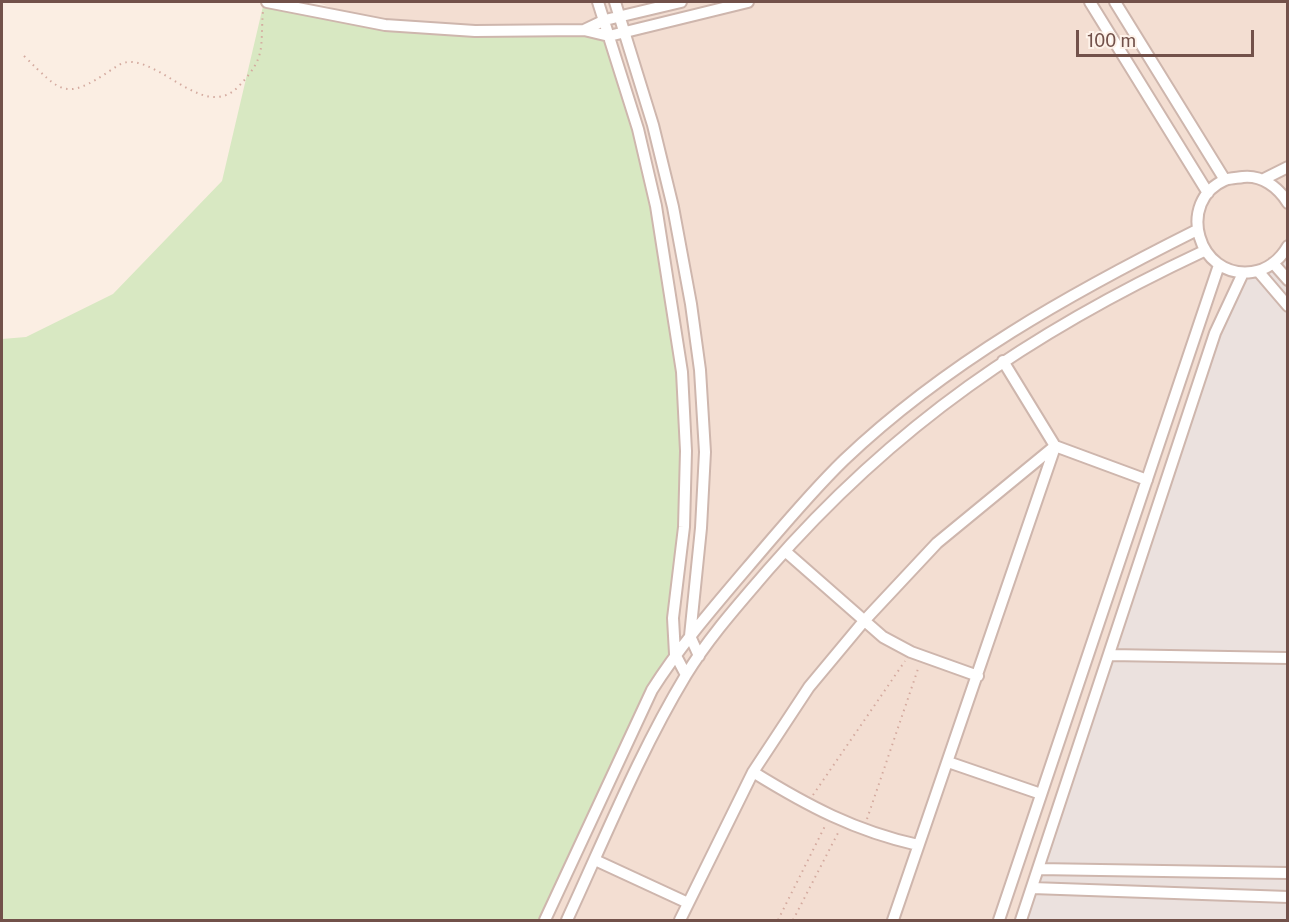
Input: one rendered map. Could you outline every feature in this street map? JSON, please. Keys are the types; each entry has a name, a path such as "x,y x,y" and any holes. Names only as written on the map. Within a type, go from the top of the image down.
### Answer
{"street":[{"path":"598,2 638,129 656,206 682,372 686,451 684,527 673,618 675,654 686,675"},
{"path":"615,2 626,33 674,207 692,304 700,370 705,452 701,528 690,636 699,656"},
{"path":"585,30 605,20 681,2"},
{"path":"265,5 385,25 475,31 585,30 609,36 748,2"},
{"path":"1090,2 1208,193"},
{"path":"1115,2 1225,180"},
{"path":"1264,179 1287,167"},
{"path":"1287,203 1282,193 1264,179 1250,177 1225,180 1208,193 1198,216 1197,230 1204,251 1219,265 1243,273 1258,271 1274,264 1287,246"},
{"path":"545,921 630,735 652,690 675,654 797,510 844,460 907,406 982,350 1131,263 1197,230"},
{"path":"567,921 635,773 686,675 733,611 785,551 875,459 945,402 1003,361 1087,309 1204,251"},
{"path":"1274,264 1287,280"},
{"path":"999,921 1219,265"},
{"path":"1258,271 1287,306"},
{"path":"1021,921 1215,333 1243,273"},
{"path":"1003,361 1055,446 1147,480"},
{"path":"680,921 753,772 809,687 864,621 937,543 1055,446"},
{"path":"893,921 1055,446"},
{"path":"785,551 883,637 917,654 978,676"},
{"path":"1110,655 1287,658"},
{"path":"948,762 1041,794"},
{"path":"753,772 807,805 843,823 863,831 918,845"},
{"path":"595,860 688,903"},
{"path":"1038,869 1287,873"},
{"path":"1032,888 1287,897"}],"path":[{"path":"24,56 58,87 69,91 89,85 129,61 157,70 200,95 214,99 232,94 260,58 264,37 265,5"},
{"path":"807,805 917,654"},
{"path":"863,831 917,654"},
{"path":"778,921 830,816"},
{"path":"793,921 843,823"}],"shaded area":[{"path":"316,2 1287,2 1287,920 495,920 576,99"},
{"path":"1287,236 1287,920 1021,920 1225,307 1243,273 1273,263"}],"green space":[{"path":"264,2 423,28 609,36 638,129 686,412 675,654 545,920 2,920 2,339 26,337 113,294 222,181"}]}
